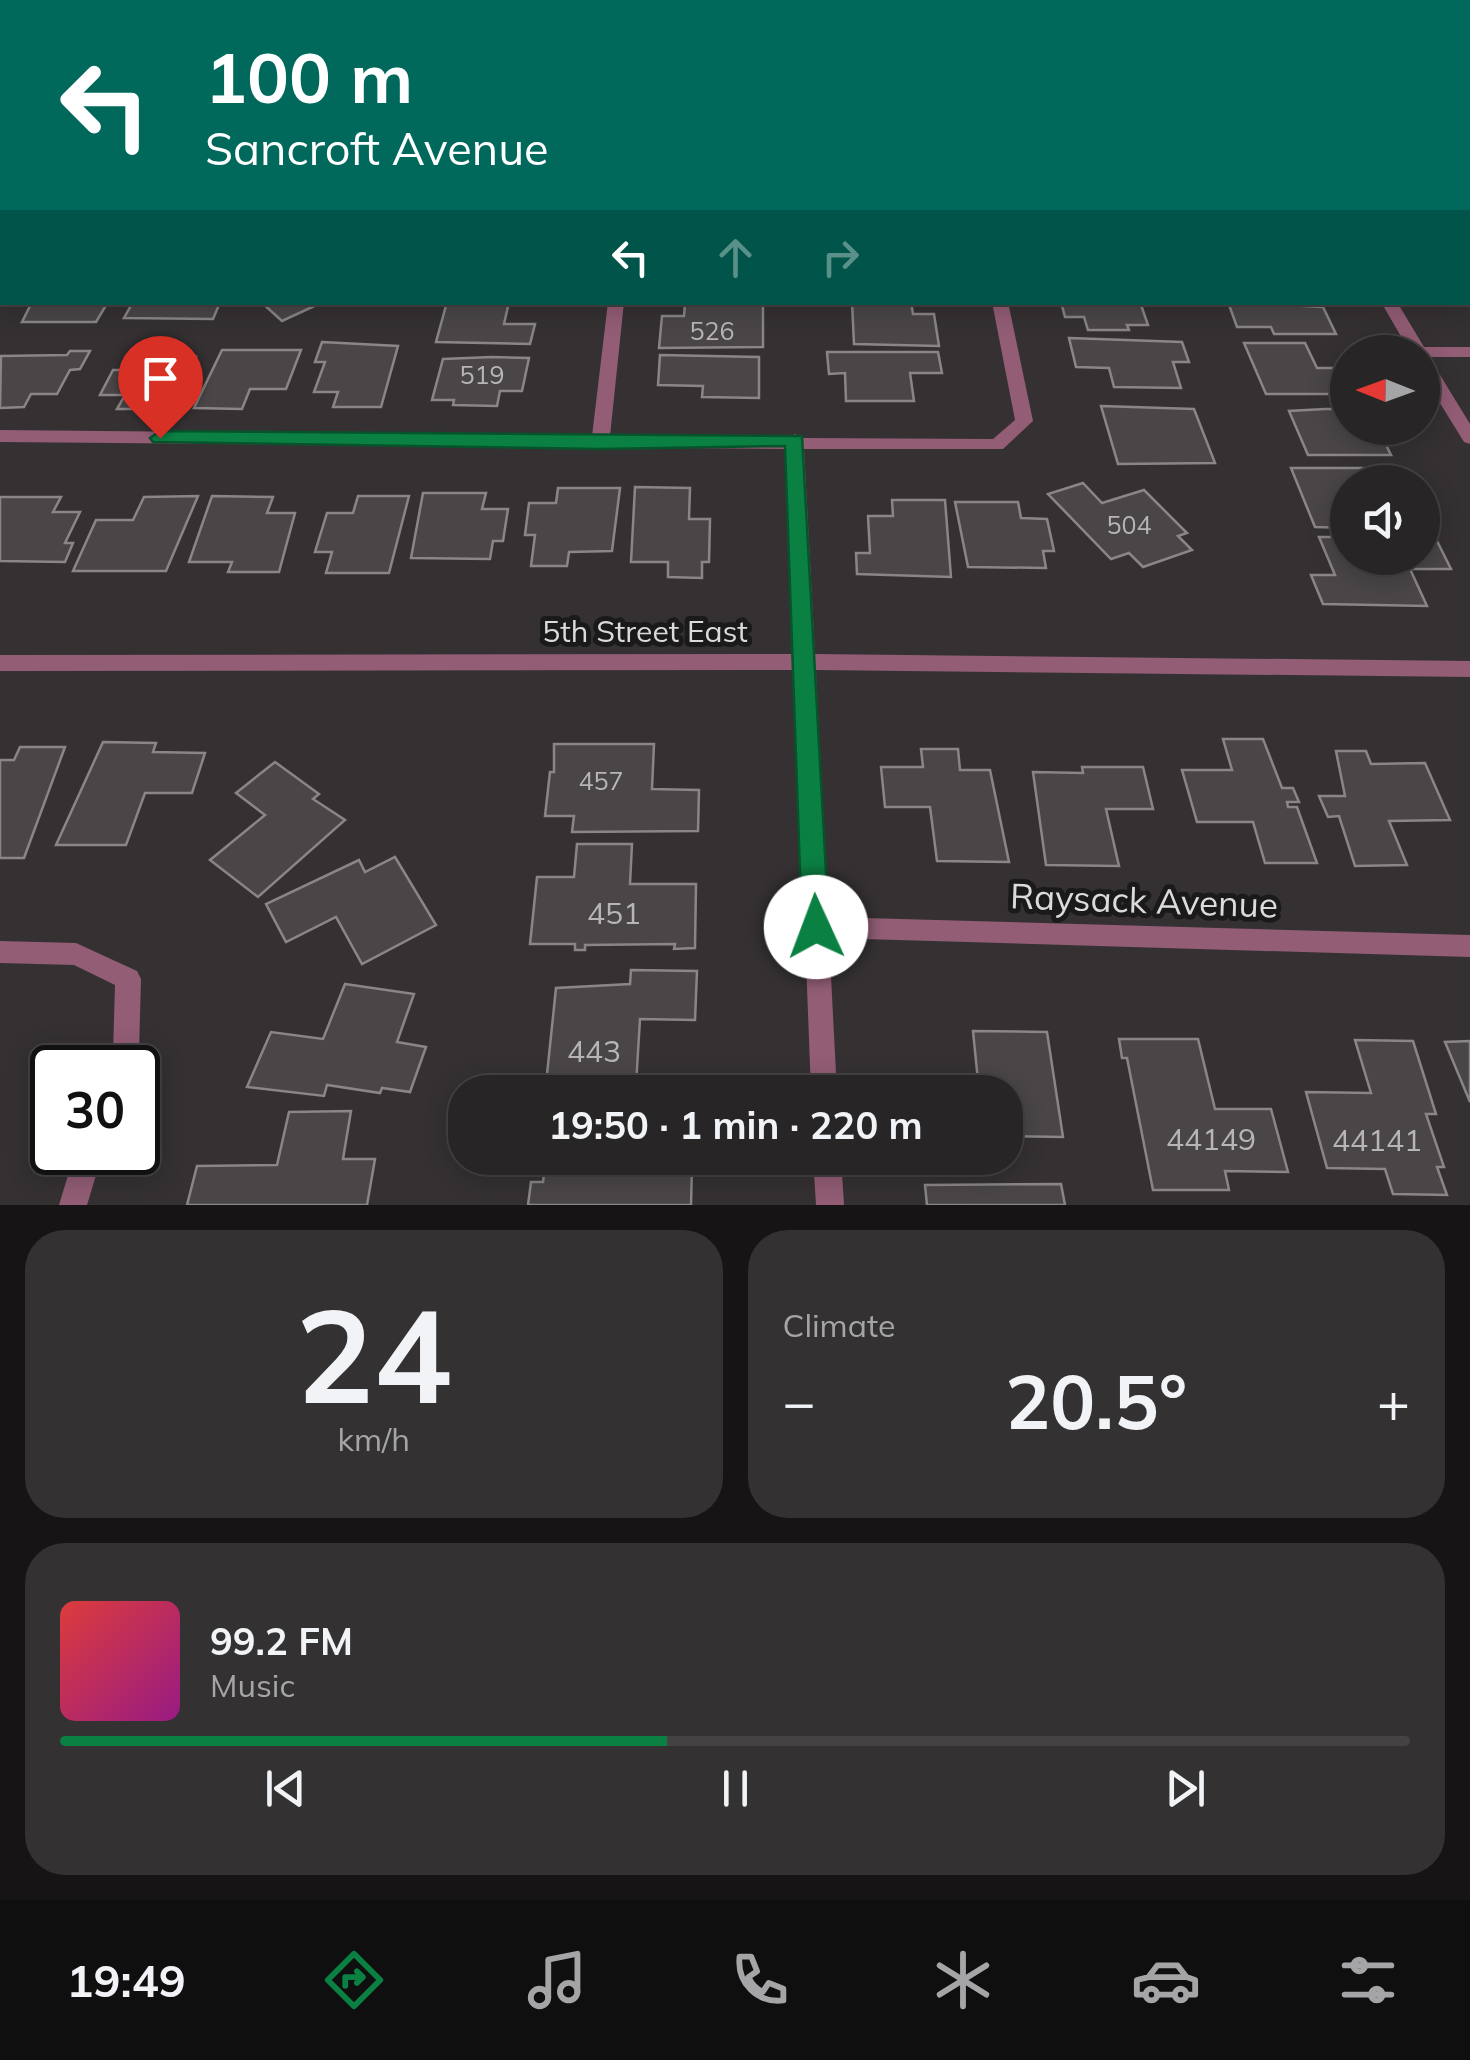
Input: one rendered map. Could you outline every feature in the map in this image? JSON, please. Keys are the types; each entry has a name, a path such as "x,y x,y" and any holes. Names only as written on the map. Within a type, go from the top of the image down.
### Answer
{"street":[{"path":"600,442 616,305"},
{"path":"0,436 795,440 997,445 1024,421 1001,305"},
{"path":"1391,305 1409,335"},
{"path":"1440,353 1470,352"},
{"path":"1440,388 1470,438"},
{"path":"795,440 823,1075"},
{"name":"5th Street East","path":"0,663 806,662 1470,669"},
{"name":"Raysack Avenue","path":"816,927 1470,946"},
{"path":"0,952 76,954 128,979 126,1045"},
{"path":"73,1205 82,1175"},
{"path":"829,1175 830,1205"}],"building":[{"path":"30,305 106,305 96,322 22,322"},
{"path":"131,305 219,305 213,319 124,318"},
{"path":"264,305 317,305 282,321"},
{"path":"446,305 508,305 504,324 535,324 530,344 436,342"},
{"path":"685,305 763,305 763,347 659,348 662,316 684,316"},
{"path":"852,305 912,305 913,314 934,314 939,346 854,344"},
{"path":"1062,305 1141,305 1148,325 1127,325 1129,330 1088,330 1084,317 1065,317"},
{"path":"1229,305 1323,307 1336,334 1274,334 1271,327 1237,327"},
{"path":"1069,338 1182,342 1189,362 1173,362 1181,388 1114,387 1109,368 1076,367"},
{"path":"322,342 398,346 381,407 333,407 338,392 314,392 325,362 315,362"},
{"path":"1244,343 1305,343 1317,368 1330,368 1330,394 1266,394"},
{"path":"222,350 301,350 286,389 250,389 242,409 194,408"},
{"path":"70,351 90,351 80,369 70,370 57,394 31,394 24,407 0,408 1,356 67,355"},
{"path":"827,352 938,352 942,373 910,373 914,401 846,401 845,373 829,374"},
{"path":"660,355 759,357 759,398 702,397 703,386 658,385"},
{"path":"129,357 196,357 175,409 117,409 125,395 100,395 113,370 122,370"},
{"path":"529,358 522,391 500,391 497,406 453,405 454,400 432,400 443,359"},
{"path":"1101,406 1194,409 1215,463 1118,464"},
{"path":"1330,409 1330,445 1386,445 1391,455 1308,455 1289,411"},
{"path":"1291,468 1330,468 1330,527 1315,527"},
{"path":"1083,483 1102,503 1144,490 1187,533 1178,536 1192,550 1143,567 1129,553 1111,559 1048,494"},
{"path":"635,487 690,488 689,519 710,519 709,562 702,562 702,578 668,577 668,562 631,562"},
{"path":"558,488 620,488 612,551 569,552 567,566 531,566 535,535 525,535 529,503 556,503"},
{"path":"423,493 486,493 482,509 508,509 503,541 493,541 490,559 411,558"},
{"path":"198,496 166,571 73,571 96,520 133,520 144,497"},
{"path":"212,496 273,497 267,513 295,513 279,572 228,572 232,562 189,562"},
{"path":"358,496 409,496 389,573 326,573 332,552 315,552 327,513 353,513"},
{"path":"0,497 61,497 53,512 80,512 65,543 73,543 65,562 0,561"},
{"path":"892,500 945,500 951,577 857,574 856,553 870,553 868,516 893,516"},
{"path":"955,502 1018,502 1021,518 1047,519 1054,551 1043,551 1046,568 968,567"},
{"path":"1319,537 1330,537 1330,563"},
{"path":"1440,547 1451,569 1440,569"},
{"path":"1311,575 1413,575 1427,606 1323,604"},
{"path":"1223,739 1263,739 1282,788 1293,788 1299,802 1287,802 1288,807 1297,807 1317,863 1265,863 1253,822 1197,822 1182,770 1232,770"},
{"path":"103,742 156,743 153,752 205,753 192,793 145,793 126,845 56,845"},
{"path":"554,744 654,744 652,789 699,790 698,831 572,832 574,816 545,816 550,772 554,772"},
{"path":"20,747 65,747 24,858 0,858 0,760 14,760"},
{"path":"921,749 958,749 960,770 990,770 1009,862 937,861 930,807 885,807 881,767 923,767"},
{"path":"1336,751 1366,751 1371,764 1425,763 1450,820 1389,821 1407,865 1355,866 1339,816 1328,817 1319,796 1345,796"},
{"path":"275,762 319,794 313,799 345,820 258,897 210,860 265,815 236,793"},
{"path":"1082,767 1143,767 1153,809 1106,809 1119,866 1046,865 1033,772 1083,773"},
{"path":"577,844 632,844 630,884 696,884 695,948 674,949 675,944 585,945 585,950 575,950 575,944 530,944 537,877 574,877"},
{"path":"395,857 436,925 362,964 336,917 286,942 266,904 359,860 365,872"},
{"path":"631,970 697,971 695,1020 640,1019 637,1075 547,1075 556,988 630,984"},
{"path":"345,984 414,994 397,1042 426,1047 410,1092 382,1088 380,1093 327,1085 324,1096 247,1087 271,1032 323,1039"},
{"path":"973,1031 1047,1032 1063,1137 1023,1136 1023,1075 977,1075"},
{"path":"1119,1039 1198,1039 1215,1109 1271,1109 1288,1172 1225,1171 1229,1190 1153,1190 1127,1058 1122,1058"},
{"path":"1355,1040 1413,1041 1436,1114 1426,1114 1444,1167 1437,1167 1447,1195 1393,1194 1385,1169 1327,1168 1306,1092 1371,1093"},
{"path":"1470,1041 1470,1102 1445,1042"},
{"path":"351,1111 343,1159 375,1159 367,1205 187,1205 197,1166 277,1165 289,1112"},
{"path":"544,1175 692,1175 691,1205 528,1205 531,1182 543,1182"},
{"path":"1061,1184 1065,1205 927,1205 925,1185"}],"route":[{"path":"160,438 795,440 816,927"}]}
